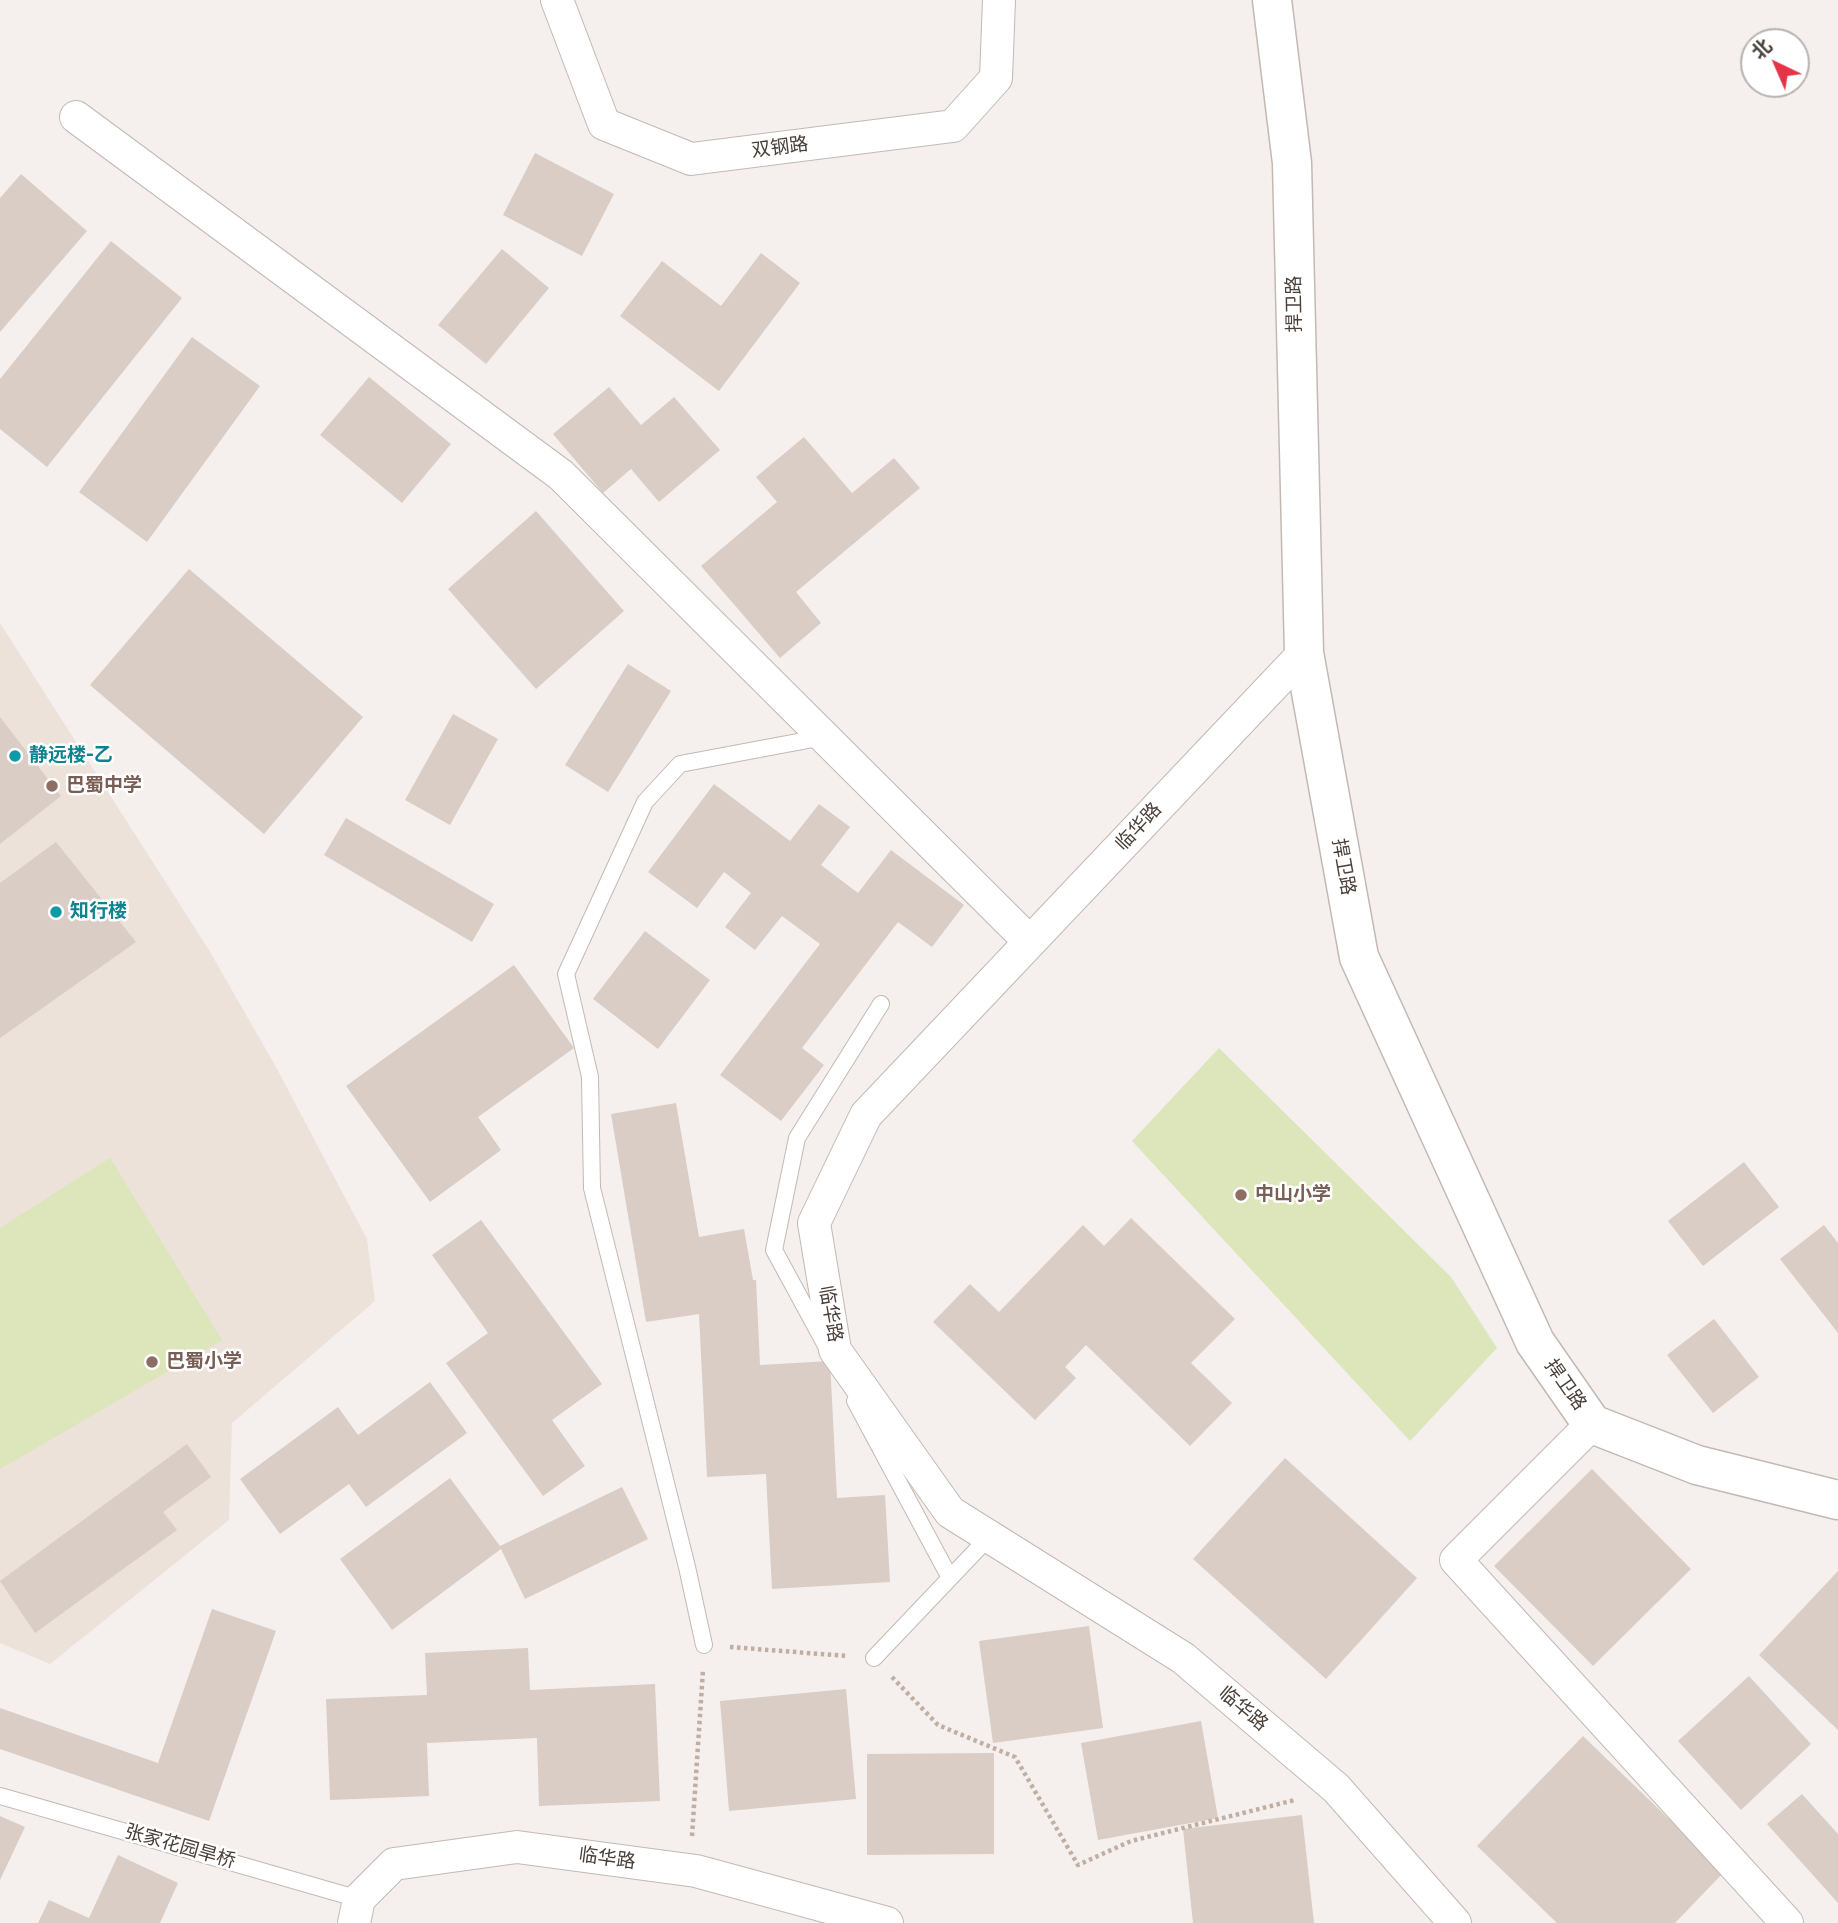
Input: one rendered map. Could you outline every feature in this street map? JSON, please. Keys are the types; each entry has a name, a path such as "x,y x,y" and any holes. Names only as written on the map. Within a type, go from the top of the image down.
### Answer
{"street":[{"name":"双钢路","path":"558,0 604,124 691,159 953,126 996,78 999,0"},
{"name":"捍卫路","path":"1272,0 1292,163 1304,653 1359,957 1535,1342 1592,1424 1697,1465 1838,1500"},
{"path":"76,117 561,475 1030,942"},
{"name":"临华路","path":"1304,653 866,1115 814,1223 835,1350 950,1512 1183,1658 1336,1788 1455,1923"},
{"path":"1592,1424 1456,1560 1787,1923"},
{"name":"临华路","path":"357,1911 394,1864 517,1847 690,1870 887,1923"}],"lane":[{"path":"704,1645 688,1567 592,1188 590,1077 566,974 645,802 680,764 824,737"},
{"path":"881,1004 797,1138 774,1250 950,1578"},
{"path":"874,1658 989,1537"},
{"name":"张家花园旱桥","path":"0,1796 357,1911"}],"path":[{"path":"690,1870 704,1645 874,1658 937,1725 1015,1757 1078,1866 1131,1841 1336,1788"}],"shaded area":[{"name":"巴蜀小学","path":"0,623 209,950 276,1067 367,1239 375,1301 232,1423 229,1520 50,1664 0,1643"}],"green space":[{"path":"1219,1048 1451,1277 1497,1348 1410,1441 1132,1141"},
{"path":"110,1158 222,1340 0,1469 0,1228"}],"building":[{"path":"535,153 614,194 582,256 503,215"},
{"path":"21,174 87,231 0,332 0,198"},
{"path":"111,241 182,298 47,467 0,429 0,379"},
{"path":"502,249 549,288 486,364 438,325"},
{"path":"761,253 800,283 719,391 620,316 662,261 721,306"},
{"path":"192,337 260,386 147,542 79,492"},
{"path":"369,377 451,444 402,503 320,435"},
{"path":"609,387 641,425 674,397 720,450 659,502 631,469 603,493 553,434"},
{"path":"804,437 852,493 894,458 920,488 796,592 821,623 780,658 701,566 777,502 756,477"},
{"path":"536,511 624,611 536,689 448,589"},
{"path":"189,569 363,717 264,834 90,685"},
{"path":"628,664 671,691 608,792 565,765"},
{"path":"453,714 498,739 450,825 405,800"},
{"name":"静远楼-乙","path":"0,717 61,796 0,844"},
{"path":"714,784 790,841 819,804 850,827 821,865 858,893 891,850 964,905 932,947 898,922 802,1048 824,1065 781,1121 720,1075 820,944 782,916 755,950 725,927 751,893 724,872 697,908 648,872"},
{"path":"346,818 494,904 472,942 324,855"},
{"name":"知行楼","path":"56,842 136,942 0,1038 0,883"},
{"path":"645,931 710,980 658,1049 593,999"},
{"path":"514,965 574,1048 478,1117 501,1150 430,1202 346,1086"},
{"path":"676,1103 699,1237 744,1229 753,1280 756,1280 760,1365 830,1361 837,1498 885,1495 890,1582 772,1589 766,1474 707,1477 699,1314 646,1322 611,1114"},
{"path":"1744,1162 1779,1207 1703,1266 1668,1221"},
{"path":"1131,1218 1235,1319 1191,1363 1232,1403 1190,1446 1086,1345 1065,1367 1076,1378 1035,1420 933,1322 970,1284 999,1312 1083,1225 1104,1246"},
{"path":"481,1220 602,1384 552,1420 585,1466 543,1496 446,1363 488,1333 432,1255"},
{"path":"1824,1225 1838,1243 1838,1333 1780,1259"},
{"path":"1714,1319 1759,1377 1713,1413 1667,1355"},
{"path":"430,1382 467,1433 366,1507 349,1484 280,1534 240,1479 338,1407 358,1435"},
{"path":"187,1444 211,1477 163,1512 177,1530 35,1633 0,1581"},
{"path":"1285,1458 1417,1578 1326,1679 1193,1559"},
{"path":"1592,1469 1691,1569 1593,1666 1494,1566"},
{"path":"450,1478 500,1546 622,1487 648,1539 525,1599 501,1549 392,1630 340,1559"},
{"path":"1838,1571 1838,1730 1759,1655"},
{"path":"212,1609 276,1631 209,1821 0,1749 0,1708 158,1763"},
{"path":"1089,1626 1103,1728 993,1743 979,1641"},
{"path":"528,1648 530,1690 655,1684 660,1801 539,1806 537,1738 427,1743 429,1796 330,1800 326,1699 427,1695 425,1653"},
{"path":"1749,1676 1811,1744 1741,1810 1678,1741"},
{"path":"846,1689 856,1799 729,1811 720,1701"},
{"path":"1201,1721 1218,1818 1098,1840 1081,1743"},
{"path":"1583,1736 1724,1872 1675,1923 1557,1923 1477,1846"},
{"path":"994,1753 994,1854 867,1855 867,1754"},
{"path":"1802,1794 1838,1834 1838,1903 1767,1824"},
{"path":"1302,1815 1314,1923 1193,1923 1183,1829"},
{"path":"0,1816 25,1827 0,1880"},
{"path":"118,1855 178,1883 160,1923 38,1923 49,1900 89,1918"}],"place":[{"name":"静远楼-乙","path":"15,756"},
{"name":"巴蜀中学","path":"52,786"},
{"name":"知行楼","path":"56,912"},
{"name":"中山小学","path":"1241,1195"},
{"name":"巴蜀小学","path":"152,1362"}]}
